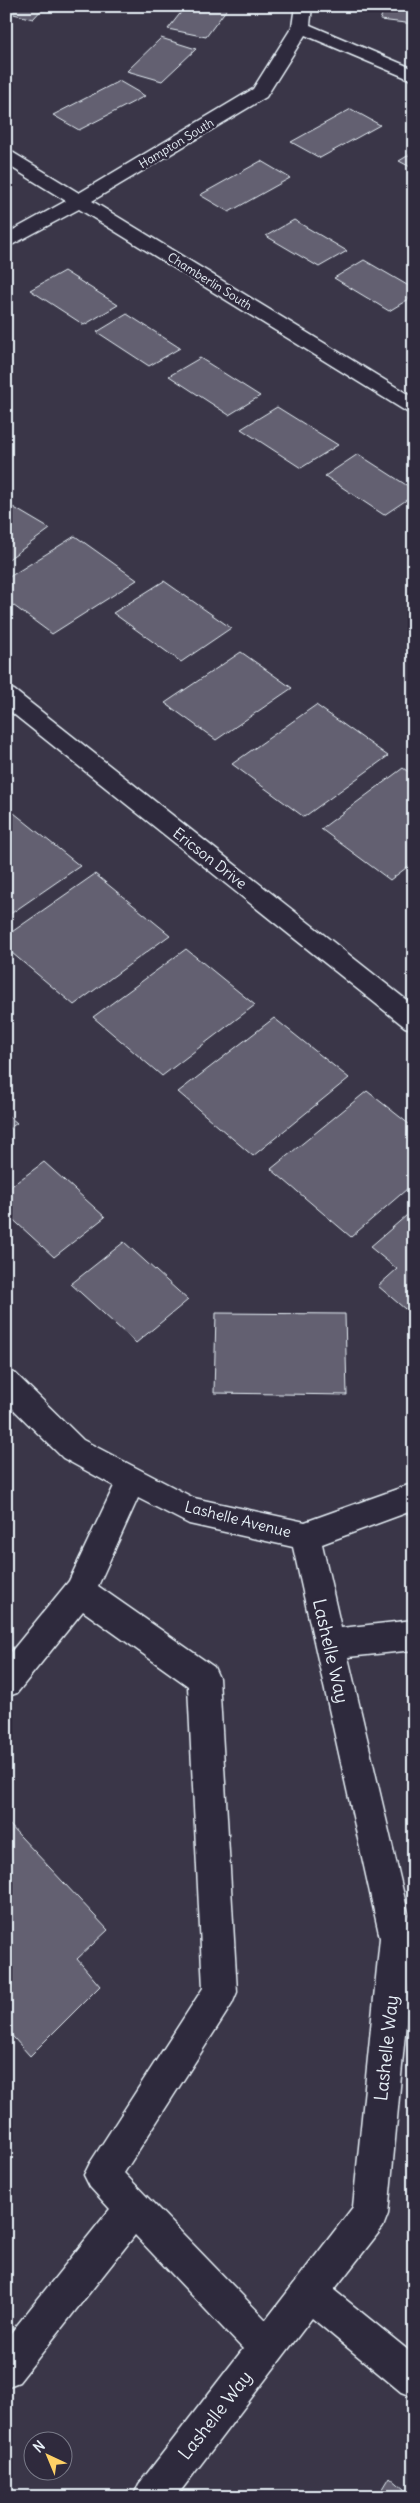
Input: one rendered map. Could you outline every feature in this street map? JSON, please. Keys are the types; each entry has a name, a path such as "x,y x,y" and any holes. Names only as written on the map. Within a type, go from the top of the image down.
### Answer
{"street":[{"name":"Hampton South","path":"6,242 81,200 260,93 301,27 304,6"},
{"path":"301,27 414,76"},
{"name":"Chamberlin South","path":"6,156 81,200 414,407"},
{"name":"Ericson Drive","path":"6,696 414,1020"},
{"name":"Lashelle Avenue","path":"6,1383 73,1450 189,1510 305,1536 414,1496"},
{"path":"6,1682 80,1591 132,1480"},
{"name":"Lashelle Way","path":"152,2497 370,2214 405,1934 329,1644 305,1536"},
{"path":"80,1591 203,1678 220,1992 102,2175 267,2348"},
{"path":"329,1644 414,1635"},
{"path":"6,2369 134,2208"},
{"path":"309,2292 414,2379"}],"building":[{"path":"6,6 45,6 33,19 6,12"},
{"path":"186,6 229,6 206,37 168,29"},
{"path":"385,6 414,6 414,24 380,20"},
{"path":"161,38 196,49 162,81 127,71"},
{"path":"119,81 145,96 79,130 53,115"},
{"path":"351,109 380,125 320,158 291,142"},
{"path":"414,152 414,169 399,161"},
{"path":"261,161 290,178 229,212 200,195"},
{"path":"294,220 347,251 319,267 266,236"},
{"path":"364,260 414,289 414,296 389,311 334,278"},
{"path":"64,271 118,305 84,325 30,290"},
{"path":"127,314 180,348 149,366 97,332"},
{"path":"200,358 260,396 229,415 169,376"},
{"path":"277,407 338,445 301,468 241,429"},
{"path":"358,454 414,490 414,495 384,515 325,476"},
{"path":"6,503 50,529 6,561"},
{"path":"75,536 137,580 52,634 6,600 6,579"},
{"path":"164,581 231,628 181,662 113,613"},
{"path":"241,652 292,688 216,740 165,703"},
{"path":"316,705 388,756 304,817 232,764"},
{"path":"403,768 414,776 414,862 390,880 321,829"},
{"path":"14,813 80,866 6,917 6,819"},
{"path":"95,874 170,935 74,1005 6,948 6,936"},
{"path":"186,949 255,1005 162,1076 93,1017"},
{"path":"274,1018 349,1078 253,1156 178,1092"},
{"path":"367,1091 414,1128 414,1183 351,1237 271,1169"},
{"path":"6,1114 17,1123 6,1131"},
{"path":"44,1162 105,1217 54,1257 6,1213 6,1190"},
{"path":"414,1209 414,1301 405,1309 378,1286 397,1269 370,1247"},
{"path":"124,1242 188,1300 136,1343 71,1284"},
{"path":"216,1313 345,1314 347,1395 214,1393"},
{"path":"6,1821 108,1930 77,1959 100,1986 30,2056 6,2029"},
{"path":"390,2477 413,2497 378,2497"}]}
